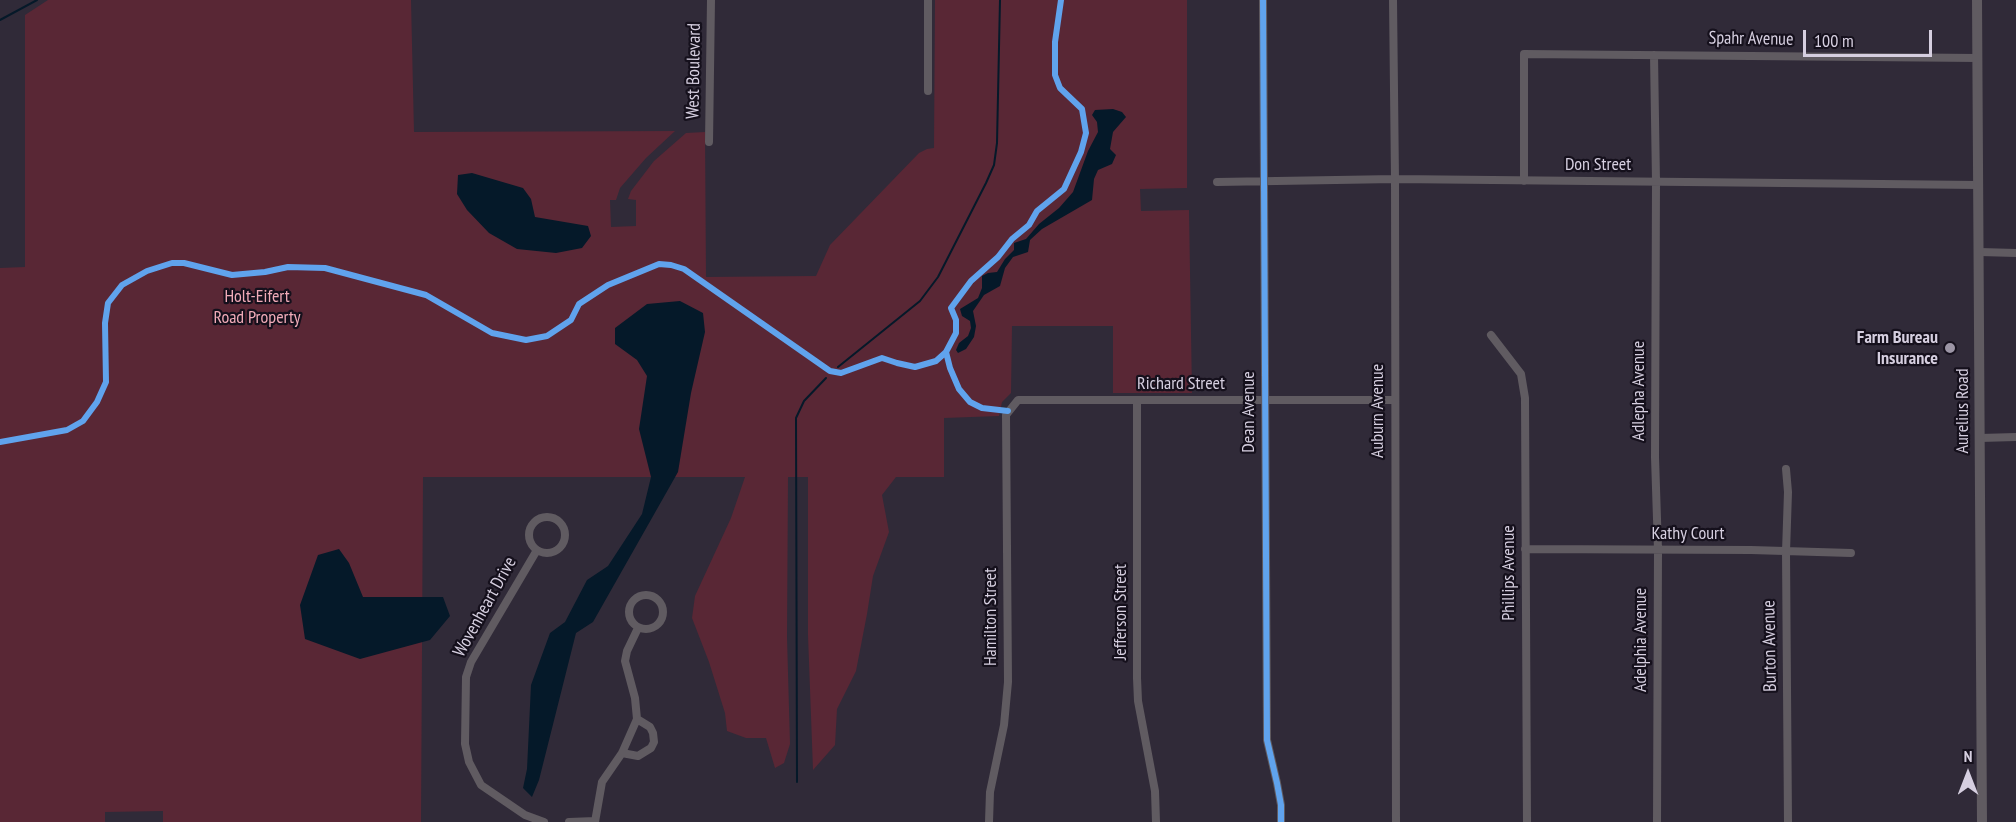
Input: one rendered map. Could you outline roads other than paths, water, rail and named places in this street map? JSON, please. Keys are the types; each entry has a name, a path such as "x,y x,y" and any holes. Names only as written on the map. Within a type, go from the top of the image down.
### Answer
{"street":[{"name":"West Boulevard","path":"710,142 711,0"},
{"path":"928,0 928,92"},
{"name":"Dean Avenue","path":"1263,0 1267,740 1281,805 1281,822"},
{"name":"Auburn Avenue","path":"1393,0 1396,822"},
{"name":"Aurelius Road","path":"1977,0 1982,822"},
{"name":"Spahr Avenue","path":"1524,181 1524,54 1977,58"},
{"path":"1654,55 1656,182"},
{"name":"Don Street","path":"1217,182 1395,179 1979,184"},
{"name":"Adlepha Avenue","path":"1655,457 1656,182"},
{"path":"1980,252 2016,253"},
{"name":"Phillips Avenue","path":"1491,335 1521,374 1526,399 1527,822"},
{"name":"Richard Street","path":"1008,411 1018,399 1030,398 1395,400"},
{"name":"Jefferson Street","path":"1137,400 1138,701 1155,791 1156,822"},
{"name":"Hamilton Street","path":"990,822 990,792 1004,724 1008,682 1006,428 1008,411"},
{"path":"1980,438 2016,437"},
{"name":"Adelphia Avenue","path":"1655,457 1658,550 1657,822"},
{"name":"Burton Avenue","path":"1786,469 1788,492 1786,552 1788,822"},
{"name":"Wovenheart Drive","path":"549,516 559,521 566,536 560,547 550,553 537,550 530,541 531,525 549,516"},
{"name":"Kathy Court","path":"1525,549 1751,550 1851,554"},
{"name":"Wovenheart Drive","path":"537,550 471,662 466,677 465,744 469,762 481,785 525,815 544,822"},
{"path":"644,594 655,597 662,606 662,618 655,627 638,628 628,614 630,603 644,594"},
{"path":"569,822 595,821 602,782 622,753 637,719 635,698 625,661 627,651 638,628"},
{"path":"622,753 638,756 651,748 654,742 650,727 637,719"}],"water":[{"path":"1113,109 1122,112 1126,117 1113,132 1110,149 1116,155 1112,164 1098,170 1094,179 1092,200 1042,229 1030,240 1028,252 1013,257 1005,268 1000,286 984,295 973,311 976,326 974,337 966,349 958,353 956,350 959,343 968,336 971,328 970,321 962,316 960,309 978,298 982,288 982,276 997,272 1014,250 1014,243 1026,239 1073,192 1088,151 1098,132 1097,122 1092,115 1095,110"},
{"path":"472,173 523,188 531,199 535,217 588,226 591,236 582,248 556,253 517,249 489,233 467,210 457,194 458,175"},
{"path":"680,301 703,313 705,332 691,393 678,472 593,622 576,633 539,780 532,797 523,788 527,769 531,685 550,633 565,622 587,580 608,566 642,514 651,477 639,429 647,376 637,360 615,344 615,328 647,304"},
{"path":"339,549 349,563 363,597 443,597 450,616 430,640 360,659 305,639 300,605 318,555"}],"waterway":[{"path":"0,20 37,0"},
{"path":"838,367 920,301 938,277 994,165 997,143 1000,0"},
{"path":"797,782 796,418 804,401 826,378"}],"place":[{"name":"Farm Bureau Insurance","path":"1950,348"}],"park label":[{"name":"Holt-Eifert Road Property","path":"257,307"}]}
